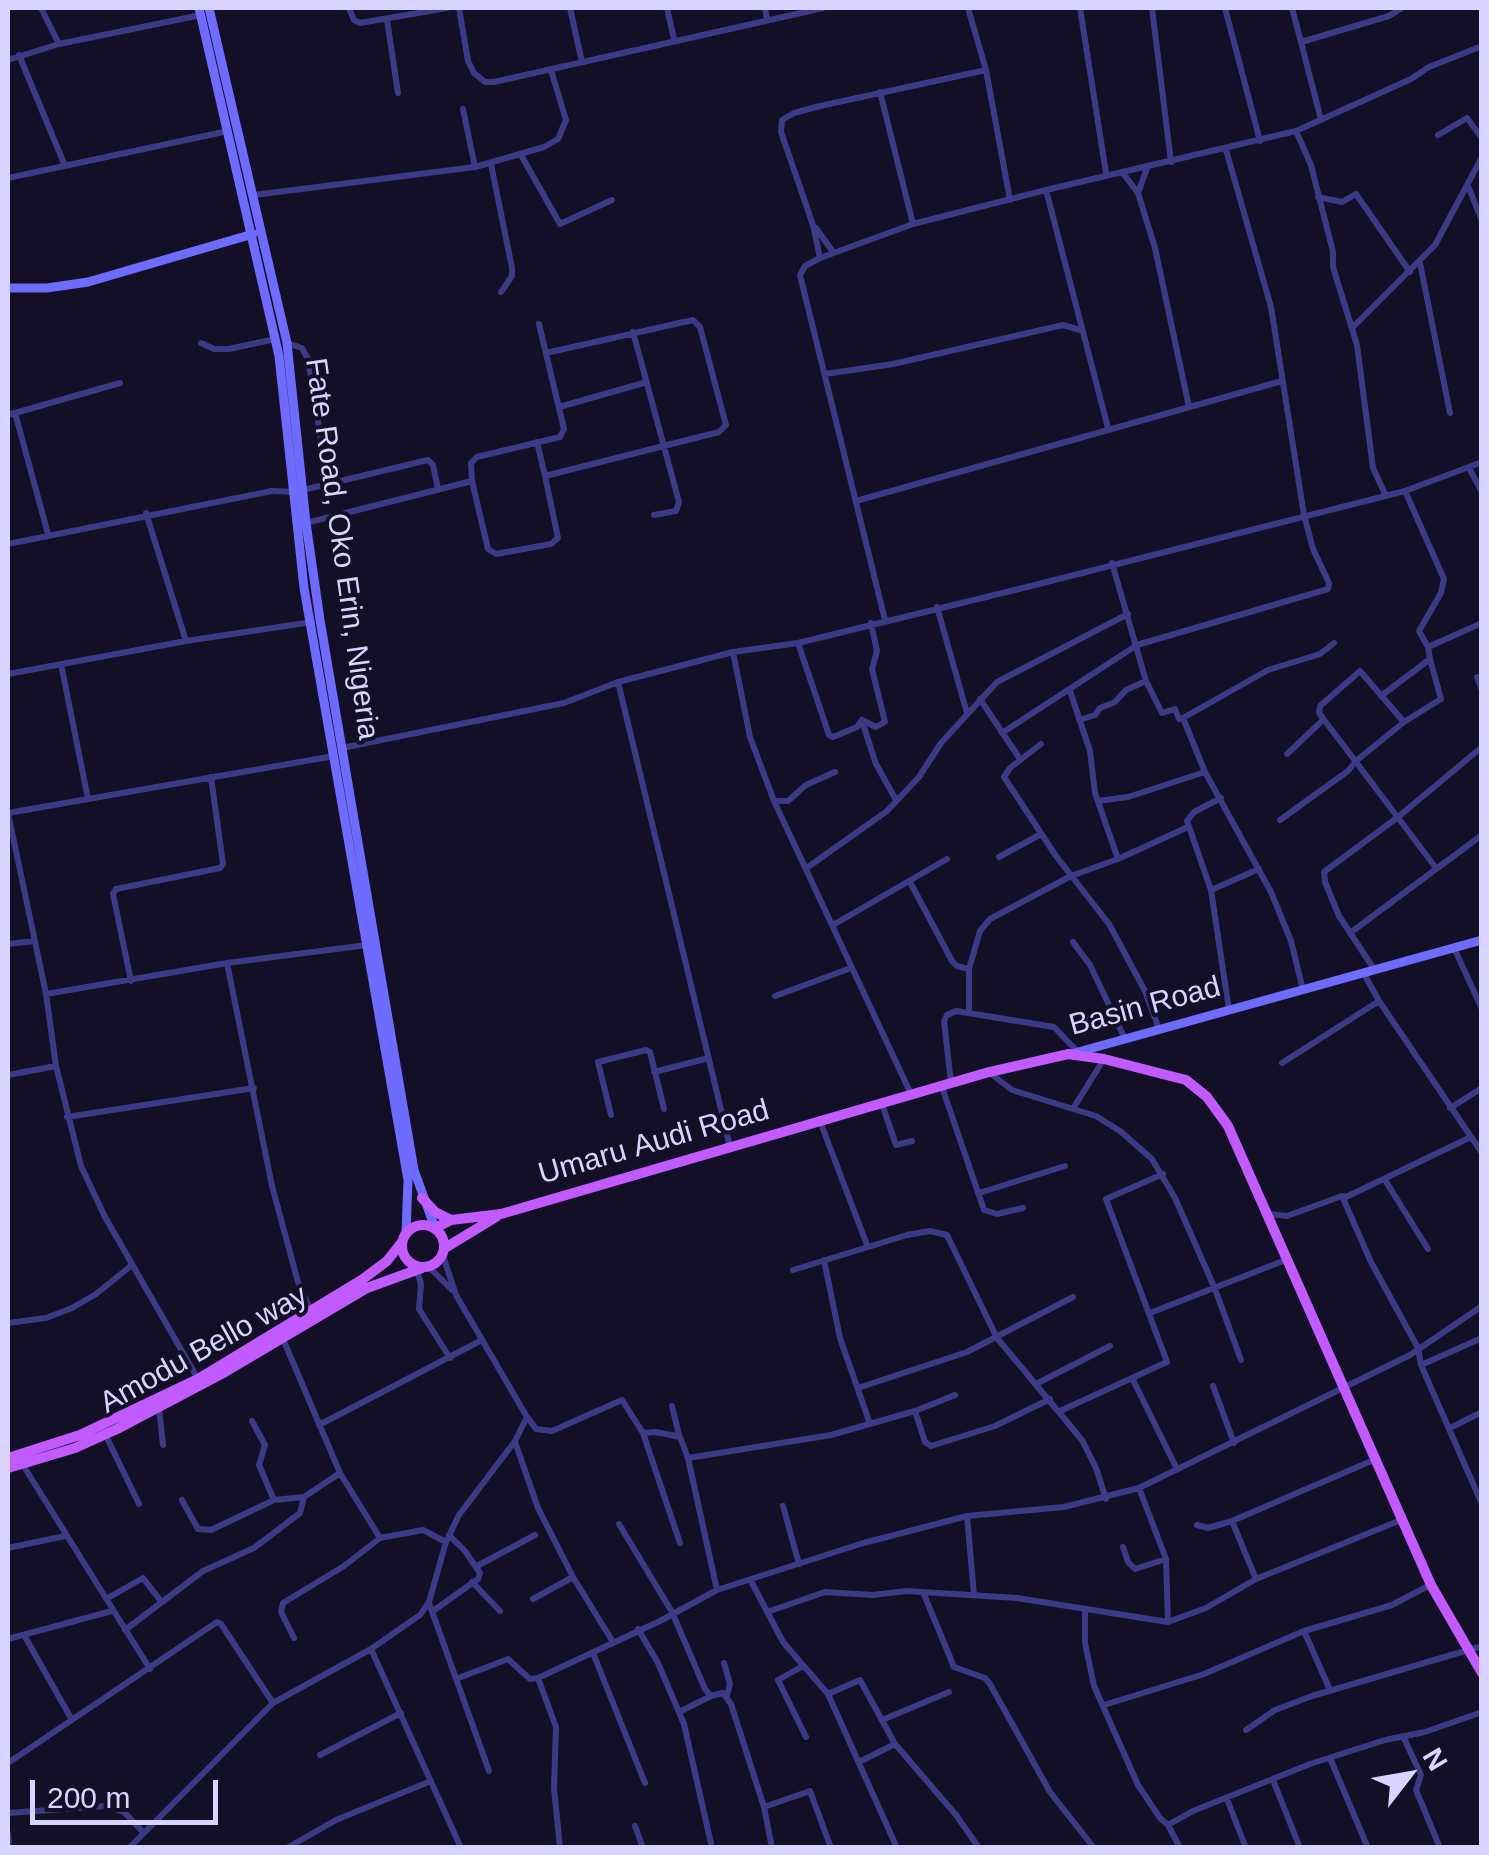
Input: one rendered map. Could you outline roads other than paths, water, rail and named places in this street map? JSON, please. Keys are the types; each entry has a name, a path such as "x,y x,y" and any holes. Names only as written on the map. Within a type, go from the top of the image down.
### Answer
{"main road":[{"name":"Basin Road","path":"820,1121 989,1072 1073,1053"},
{"path":"1073,1053 1186,1080 1207,1096 1228,1126 1431,1585 1476,1647 1482,1673"},
{"name":"Umaru Audi Road","path":"501,1214 820,1121"},
{"path":"422,1198 435,1212 451,1220"},
{"path":"501,1214 422,1268 406,1259 404,1238 416,1225 435,1228 451,1220 501,1214"},
{"path":"435,1228 444,1239 444,1252"},
{"name":"Amodu Bello way","path":"8,1468 105,1434 159,1408 377,1270 404,1238"},
{"name":"Amodu Bello way","path":"8,1458 58,1444 122,1418 200,1382 366,1288 422,1268"}],"street":[{"path":"41,8 59,44"},
{"path":"349,8 354,20 360,23 446,8"},
{"path":"459,8 468,61 485,82 819,8"},
{"path":"570,8 582,62"},
{"path":"667,8 674,39"},
{"path":"765,8 768,20"},
{"path":"968,8 986,70 1010,200"},
{"path":"1080,8 1106,174"},
{"path":"1152,8 1171,162"},
{"path":"1225,8 1260,141"},
{"path":"1292,8 1321,120"},
{"path":"1301,42 1389,16 1397,8"},
{"path":"8,60 203,10"},
{"name":"Fate Road, Oko Erin, Nigeria","path":"203,10 276,339 314,621 408,1158"},
{"name":"Fate Road, Oko Erin, Nigeria","path":"203,10 254,195 287,343 298,491 306,523 314,621"},
{"path":"388,20 398,93"},
{"path":"885,620 800,275 804,266 913,224 1106,174 1296,132 1412,80 1428,67 1482,46"},
{"path":"19,55 65,166"},
{"path":"254,195 475,167 522,155 558,139 563,130 564,104 552,70"},
{"path":"820,258 813,225 786,149 782,120 794,112 986,70"},
{"path":"880,92 913,224"},
{"path":"463,109 475,167"},
{"path":"1438,135 1467,118 1482,138"},
{"path":"8,178 229,130"},
{"path":"1296,132 1311,165 1333,252 1333,267 1352,328 1373,468 1384,494"},
{"path":"1002,732 1137,645 1328,589 1330,583 1304,515 1271,307 1226,150"},
{"path":"522,155 560,224 612,200"},
{"path":"1352,328 1420,262 1442,234 1482,158"},
{"path":"491,164 512,268 512,276 501,292"},
{"path":"1138,192 1147,168"},
{"path":"1122,172 1138,192 1155,248 1189,407"},
{"path":"1468,187 1482,221"},
{"path":"1046,190 1108,428"},
{"path":"1317,196 1342,202 1356,194 1410,272"},
{"path":"813,225 833,252"},
{"path":"8,288 88,282 253,234"},
{"path":"1420,262 1450,414"},
{"path":"1063,325 1075,313"},
{"path":"545,476 720,432 726,426 700,327 689,320 546,352"},
{"path":"537,442 558,538 551,544 496,554 488,549 471,463 477,457 563,434 539,324"},
{"path":"825,374 893,364 1063,325 1080,330"},
{"path":"633,332 679,507 654,515"},
{"path":"201,343 214,349 228,349 276,339"},
{"path":"287,343 302,348 308,359 328,484"},
{"path":"558,406 647,382"},
{"path":"856,500 1282,382"},
{"path":"48,534 11,414 120,383"},
{"path":"8,544 272,490 298,491 428,460 433,465 438,489"},
{"path":"200,1382 132,1266 81,1166 56,1066 46,994 8,813 338,752 564,703 618,682 733,652 798,643 1405,491 1482,462"},
{"path":"1469,468 1482,492"},
{"path":"306,523 472,481"},
{"path":"1280,820 1348,772 1404,722 1441,699 1428,646 1419,631 1444,579 1405,491"},
{"path":"146,514 186,641"},
{"path":"1112,563 1146,681 1162,712 1174,709 1180,719 1268,670 1320,654 1334,643"},
{"path":"937,607 967,713"},
{"path":"808,867 886,811 919,777 941,743 980,698 998,682 1128,614"},
{"path":"8,674 314,621"},
{"path":"862,720 876,727 885,722 872,669 878,652 871,623"},
{"path":"1428,646 1482,623"},
{"path":"798,643 829,735 833,737 857,727 862,720"},
{"path":"733,652 750,737 774,801 912,1096"},
{"path":"1381,696 1430,658"},
{"path":"61,664 88,799"},
{"path":"1404,722 1360,671 1320,706 1324,720 1436,868"},
{"path":"1477,677 1482,690"},
{"path":"1079,720 1146,681"},
{"path":"618,682 730,1148"},
{"path":"1070,691 1090,750 1092,783 1118,859"},
{"path":"980,698 1020,759"},
{"path":"1183,718 1291,941 1303,990"},
{"path":"862,720 872,755 896,800"},
{"path":"1287,754 1324,720"},
{"path":"1041,744 1004,776 1041,834 1109,924 1159,1029"},
{"path":"1482,747 1324,872 1378,1001 1482,1152"},
{"name":"Fate Road, Oko Erin, Nigeria","path":"338,752 368,944 408,1158"},
{"path":"774,801 788,801 806,786 835,772"},
{"path":"1098,801 1128,797 1206,772"},
{"path":"131,981 113,894 116,889 220,868 223,864 210,777"},
{"path":"1221,798 1194,812 1187,821 1210,890 1229,1010"},
{"path":"969,1010 969,969 984,924 1071,876 1188,827"},
{"path":"999,857 1041,834"},
{"path":"1350,933 1482,834"},
{"path":"833,925 948,859"},
{"path":"1210,890 1259,869"},
{"path":"910,882 952,961 969,969"},
{"name":"Basin Road","path":"1073,1053 1482,940"},
{"path":"8,944 35,941"},
{"path":"1073,942 1090,966 1125,1039"},
{"path":"46,994 368,944"},
{"path":"1453,947 1482,1009"},
{"path":"227,963 272,1186 298,1282 311,1311"},
{"path":"775,996 851,968"},
{"path":"1282,1063 1378,1001"},
{"path":"1024,1208 992,1214 984,1210 946,1086 944,1022 947,1015 969,1010 1054,1027 1060,1030 1073,1053"},
{"path":"611,1115 598,1062 646,1050 664,1109"},
{"path":"654,1072 709,1058"},
{"path":"1074,1108 1104,1060"},
{"path":"8,1075 56,1066"},
{"path":"989,1072 1012,1090 1074,1108 1120,1131 1152,1159 1163,1174 1215,1288 1241,1360"},
{"path":"67,1118 254,1088"},
{"path":"1450,1108 1482,1088"},
{"path":"882,1104 896,1144 912,1140"},
{"path":"820,1121 867,1245"},
{"path":"1269,1214 1287,1216 1346,1197 1471,1138"},
{"path":"408,1158 435,1228"},
{"path":"404,1238 408,1158"},
{"path":"979,1194 1065,1166"},
{"path":"1060,1411 1167,1362 1106,1200 1163,1174"},
{"path":"1385,1180 1428,1250"},
{"path":"1342,1196 1370,1262 1418,1348 1421,1365 1482,1504"},
{"path":"792,1270 867,1245 930,1231 947,1235 997,1338 1060,1411 1096,1468 1106,1499"},
{"path":"444,1252 456,1294 536,1429 552,1431 622,1400 628,1406 643,1434 680,1544"},
{"path":"1150,1312 1289,1258"},
{"path":"824,1260 840,1338 870,1424"},
{"path":"8,1323 46,1318 72,1308 132,1266"},
{"path":"422,1268 456,1294"},
{"path":"422,1268 419,1309 450,1358"},
{"path":"858,1388 967,1352 1073,1296"},
{"path":"456,1680 508,1658 530,1678 538,1678 717,1590 799,1564 967,1516 1064,1507 1139,1488 1410,1354 1482,1306"},
{"path":"282,1338 340,1473 380,1538"},
{"path":"1421,1365 1482,1338"},
{"path":"319,1425 482,1340"},
{"path":"1036,1384 1110,1346"},
{"path":"1133,1380 1177,1469"},
{"path":"1212,1386 1234,1443"},
{"path":"688,1458 831,1435 955,1395"},
{"path":"915,1411 925,1442 931,1446 995,1426 1050,1399"},
{"path":"672,1406 688,1458 717,1590"},
{"path":"159,1408 163,1445"},
{"path":"1450,1428 1482,1412"},
{"path":"129,1848 273,1703 371,1649 420,1616 429,1602 447,1539 459,1514 515,1441 527,1417"},
{"path":"252,1421 265,1445 259,1465 274,1500"},
{"path":"643,1434 656,1432 680,1437"},
{"path":"105,1434 139,1504"},
{"path":"515,1441 538,1508 573,1577 613,1642"},
{"path":"1197,1524 1208,1528 1232,1521 1377,1459"},
{"path":"22,1464 150,1669"},
{"path":"182,1500 198,1529 204,1531 274,1500 304,1498 340,1473"},
{"path":"1139,1488 1166,1559 1168,1622"},
{"path":"125,1630 203,1570 254,1548 300,1513 304,1498"},
{"path":"783,1506 799,1564"},
{"path":"967,1516 974,1595"},
{"path":"767,1612 825,1592 923,1592 1085,1608 1168,1622 1206,1608 1256,1579 1403,1520"},
{"path":"1232,1521 1256,1579"},
{"path":"618,1524 672,1612 690,1659 711,1696"},
{"path":"294,1638 281,1612 283,1603 344,1566 380,1538 423,1530 447,1539 477,1566 480,1573 472,1582 433,1611"},
{"path":"477,1566 536,1535"},
{"path":"8,1548 64,1536"},
{"path":"1122,1548 1134,1569 1166,1559"},
{"path":"533,1599 573,1577"},
{"path":"106,1599 143,1578 160,1600"},
{"path":"751,1581 783,1642 828,1694 897,1848"},
{"path":"472,1582 500,1611"},
{"path":"1104,1705 1204,1674 1304,1631 1392,1605 1431,1585"},
{"path":"923,1592 954,1667 990,1684 1050,1792 1094,1848"},
{"path":"429,1602 489,1771"},
{"path":"1085,1608 1088,1667 1138,1785 1180,1848"},
{"path":"8,1639 112,1611"},
{"path":"8,1762 216,1622 273,1703"},
{"path":"638,1629 679,1712 712,1848"},
{"path":"1304,1631 1330,1690"},
{"path":"24,1635 72,1720"},
{"path":"1246,1730 1275,1710 1330,1690 1476,1647"},
{"path":"371,1649 461,1848"},
{"path":"592,1652 645,1783"},
{"path":"724,1663 730,1684 727,1696 764,1808 772,1848"},
{"path":"803,1666 778,1680 806,1737"},
{"path":"538,1678 556,1727 554,1788 560,1848"},
{"path":"828,1694 854,1679 860,1680 895,1744 956,1815 978,1848"},
{"path":"679,1712 722,1692 727,1696"},
{"path":"882,1720 950,1692"},
{"path":"1168,1825 1180,1816 1330,1758 1482,1712"},
{"path":"320,1755 401,1713"},
{"path":"1403,1736 1421,1775 1416,1790 1440,1848"},
{"path":"859,1762 895,1744"},
{"path":"1330,1758 1368,1848"},
{"path":"1273,1780 1300,1848"},
{"path":"288,1848 336,1820 432,1782"},
{"path":"764,1808 810,1791 831,1848"},
{"path":"1227,1798 1246,1848"},
{"path":"8,1813 106,1806 124,1812 142,1831"},
{"path":"635,1826 643,1848"}]}
